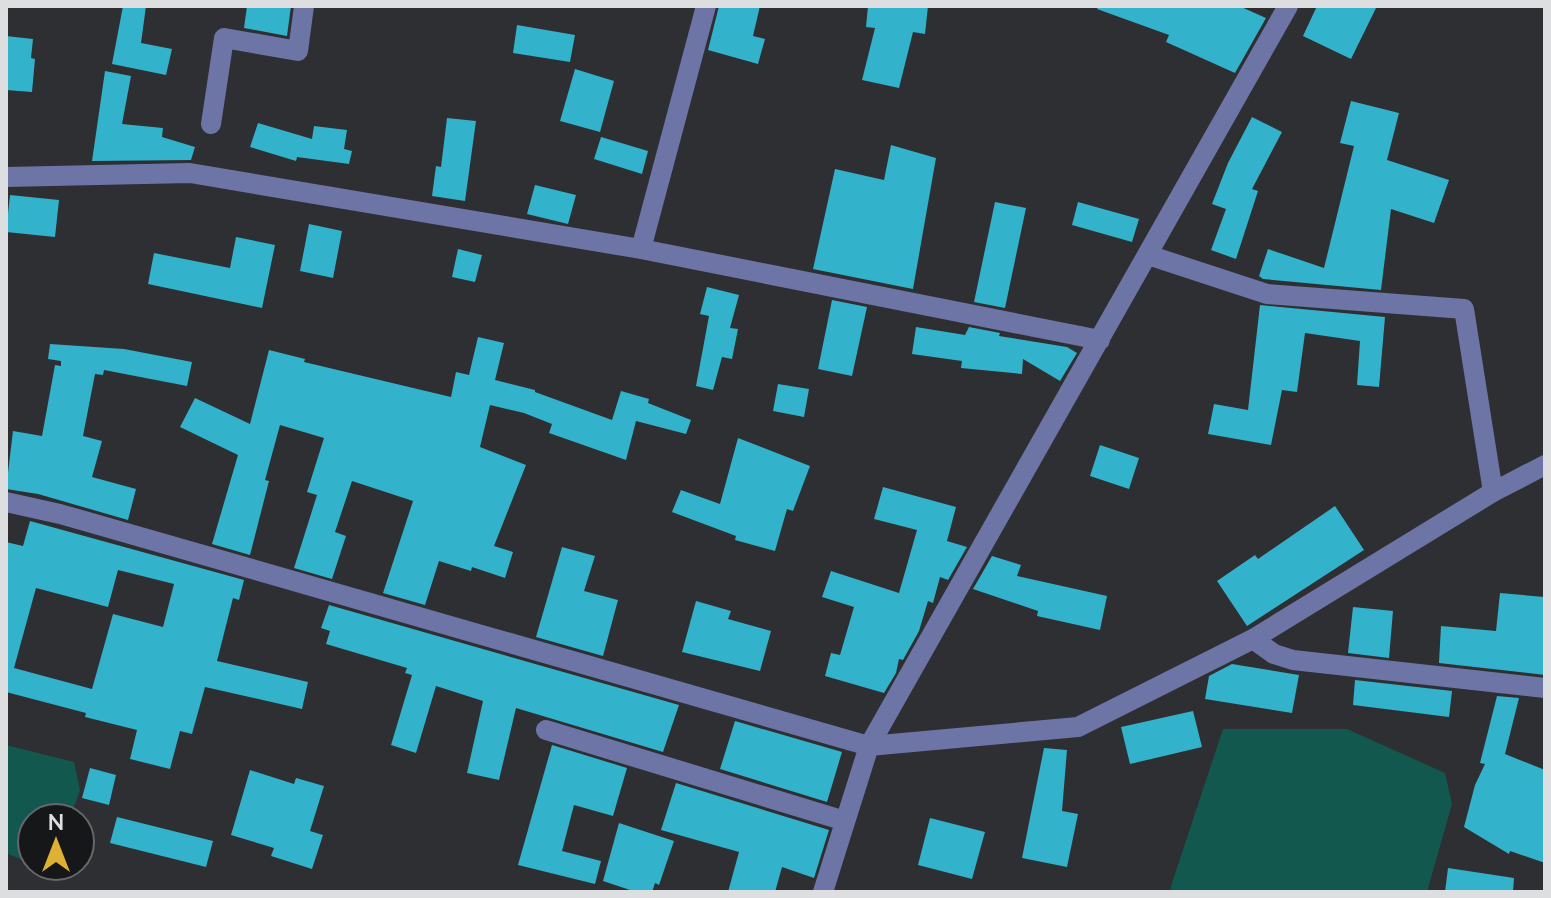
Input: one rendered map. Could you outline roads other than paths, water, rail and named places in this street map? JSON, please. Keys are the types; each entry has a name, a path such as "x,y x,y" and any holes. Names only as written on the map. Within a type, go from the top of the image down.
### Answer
{"street":[{"path":"211,124 224,38 298,51 304,6"},
{"path":"641,249 706,6"},
{"path":"823,892 869,746 1288,6"},
{"path":"6,177 190,173 641,249 1100,340"},
{"path":"1148,255 1267,294 1464,309 1493,492"},
{"path":"6,502 60,514 869,746 1078,727 1253,639 1493,492 1545,465"},
{"path":"1253,639 1274,654 1293,660 1545,688"},
{"path":"546,730 845,821"}]}
